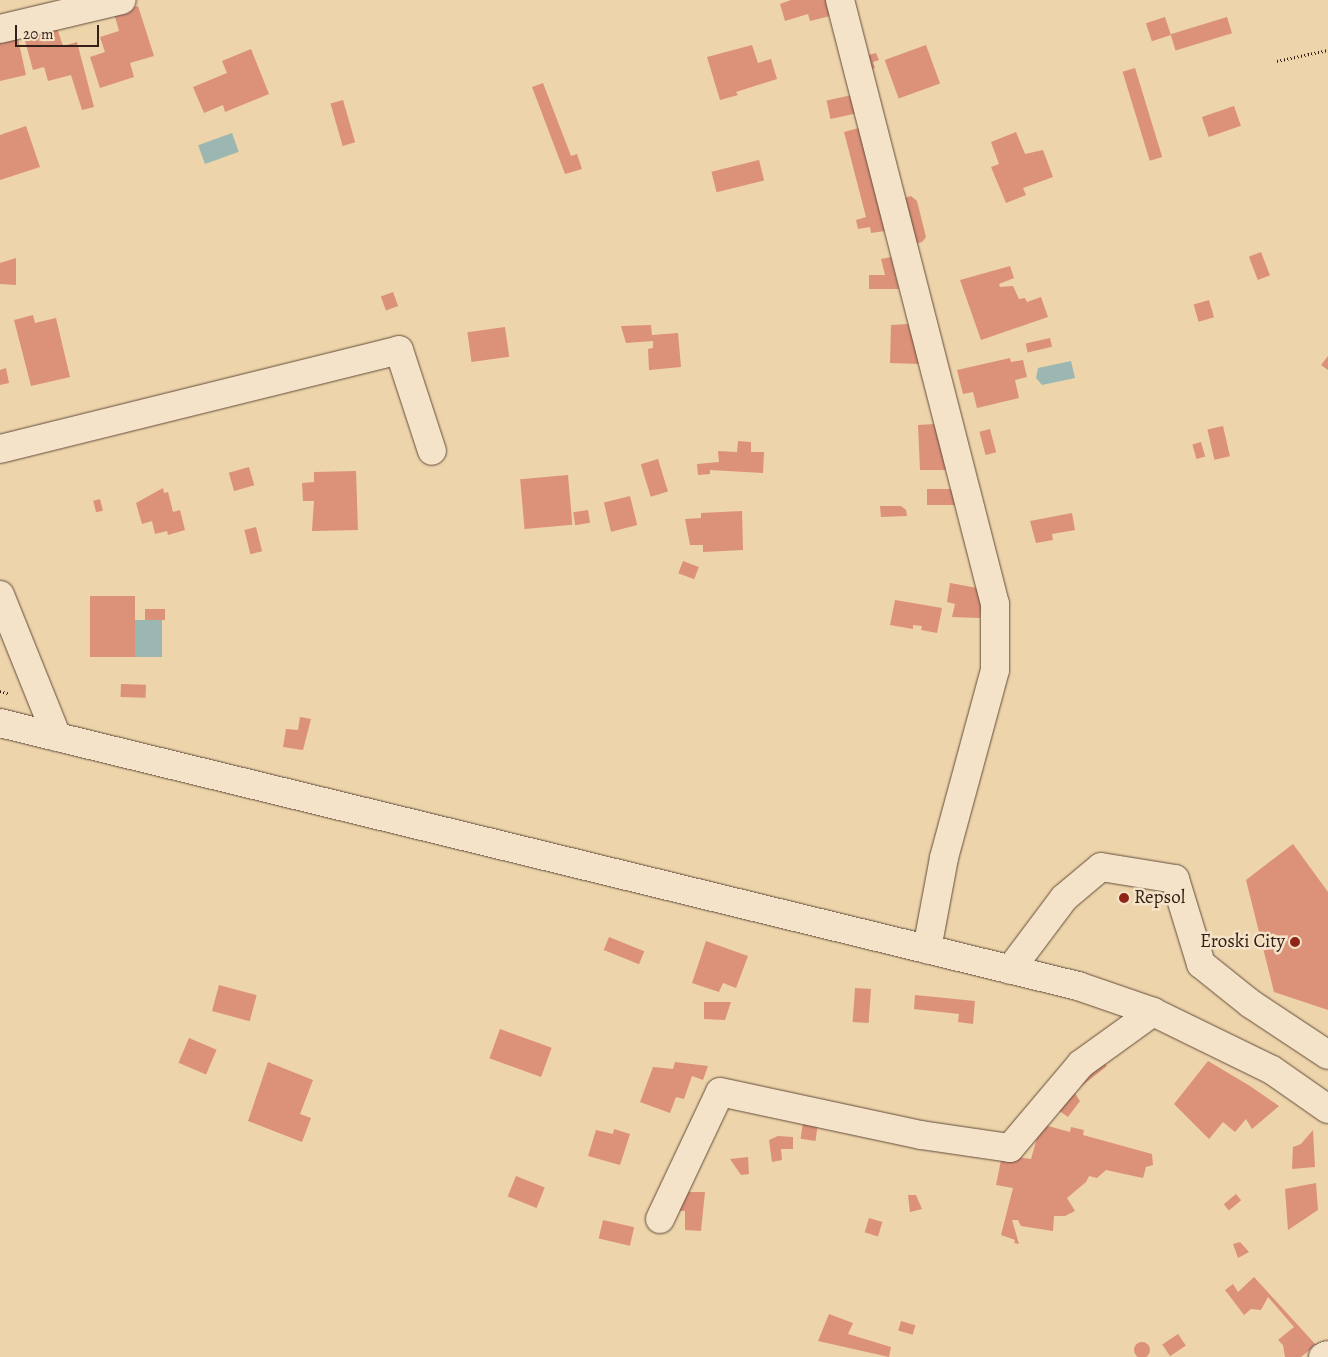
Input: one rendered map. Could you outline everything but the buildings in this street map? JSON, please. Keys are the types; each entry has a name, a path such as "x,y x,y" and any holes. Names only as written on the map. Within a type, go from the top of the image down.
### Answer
{"street":[{"path":"0,29 122,0"},
{"path":"840,0 995,604 995,670 944,858 927,949"},
{"path":"0,449 399,350 432,451"},
{"path":"0,595 57,737"},
{"path":"0,723 1078,986 1153,1012 1272,1070 1328,1109"},
{"path":"1010,970 1064,898 1101,867 1175,879 1201,964 1251,1004 1328,1055"},
{"path":"660,1219 720,1092 921,1135 1010,1148 1081,1064 1153,1012"},
{"path":"1323,1357 1328,1355"}],"path":[{"path":"1277,61 1328,50"}],"water":[{"path":"232,133 239,152 205,164 198,145"},
{"path":"1071,361 1075,378 1042,385 1036,378 1038,368"},
{"path":"135,620 162,620 162,657 135,657"}],"place":[{"name":"Repsol","path":"1124,898"},
{"name":"Eroski City","path":"1295,942"}]}
